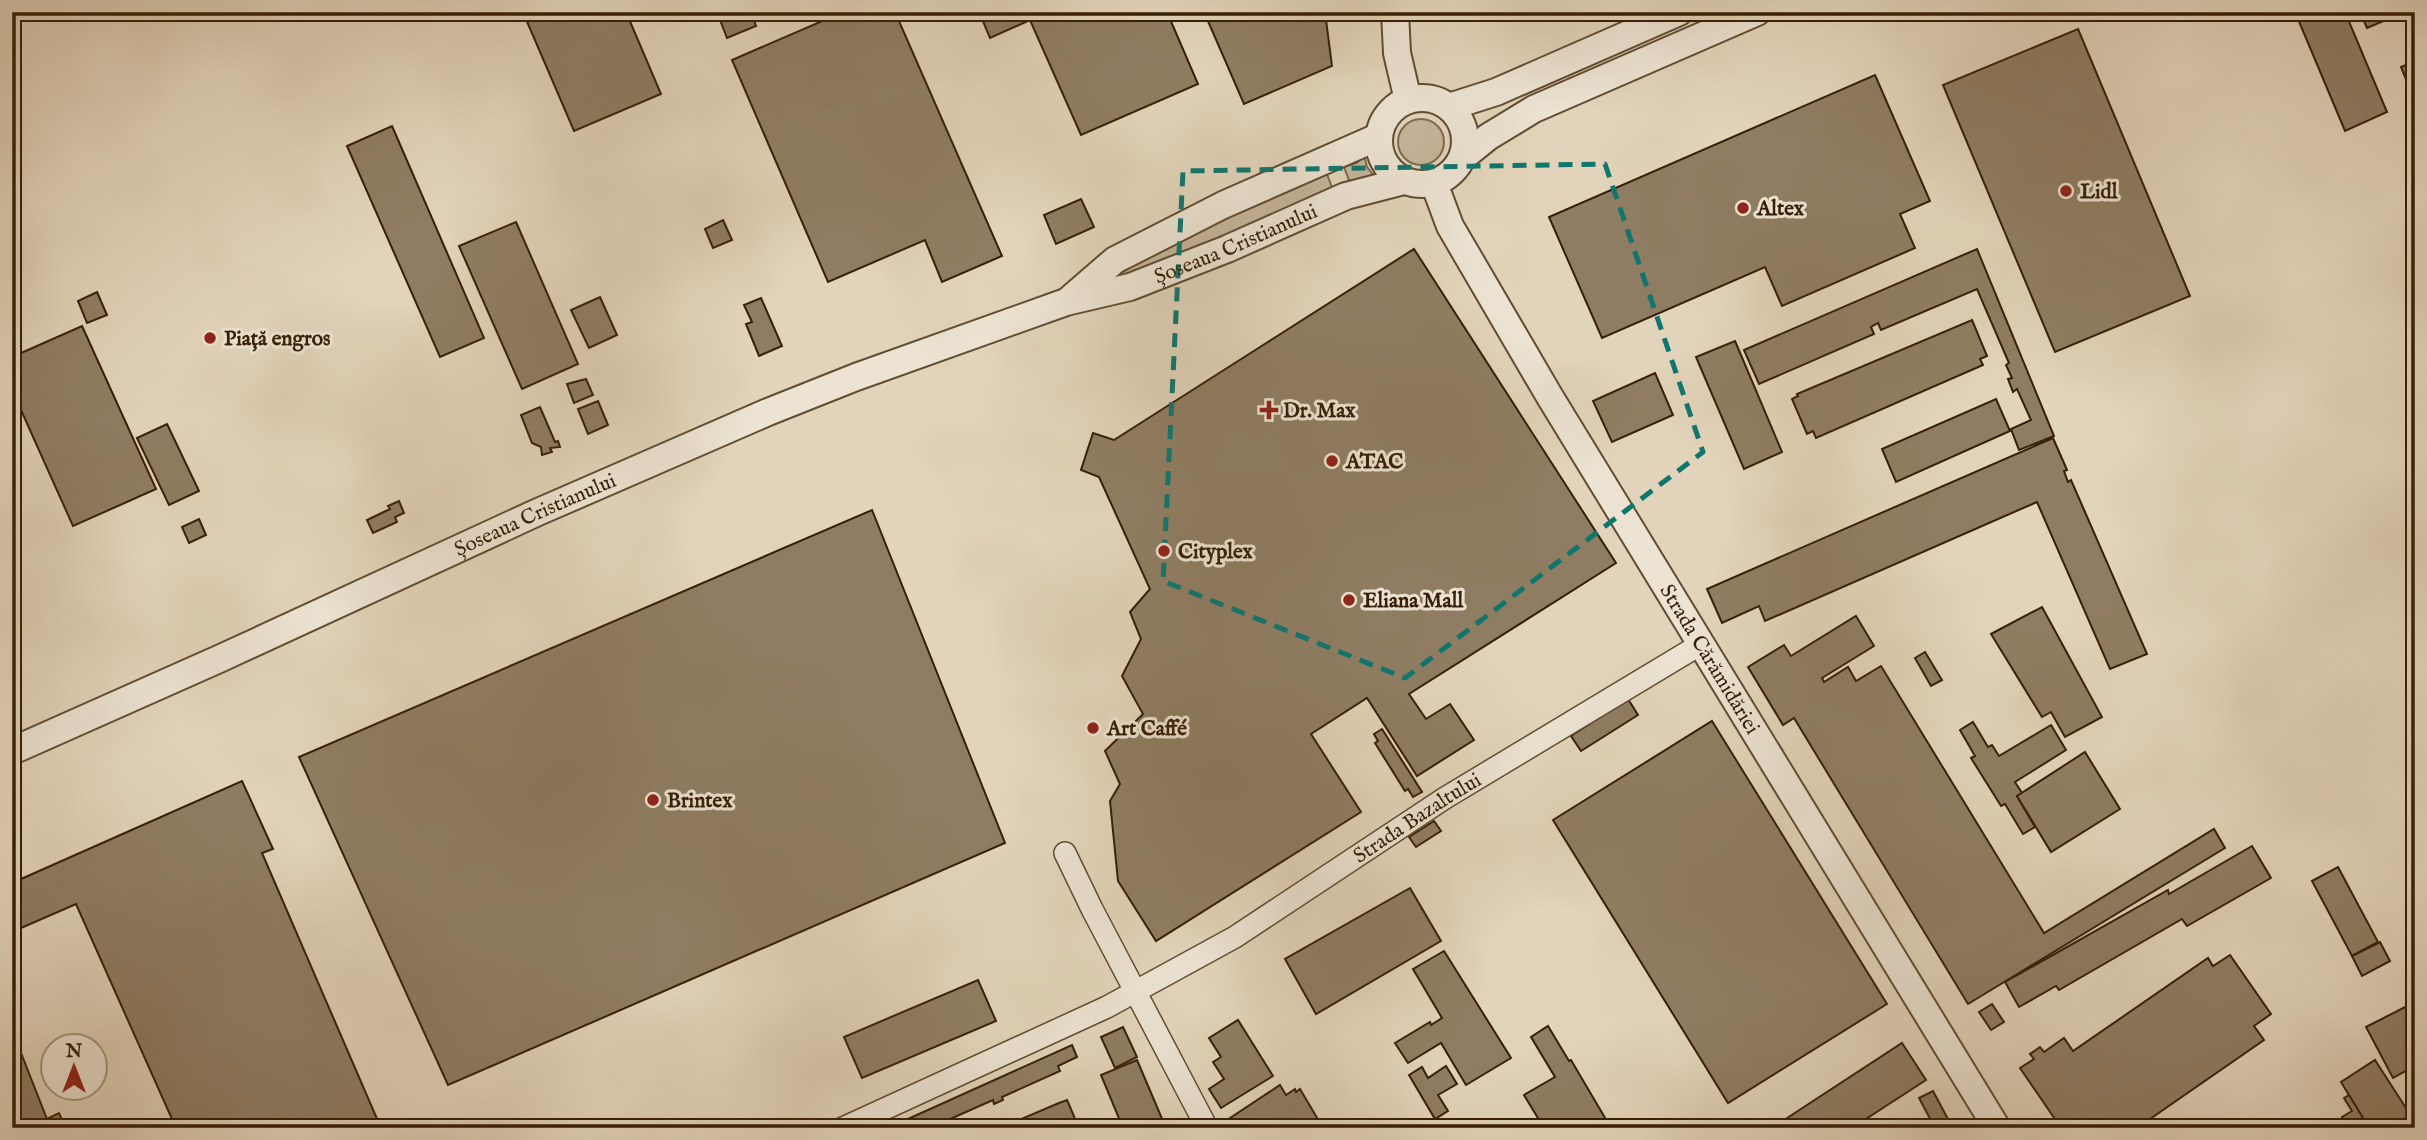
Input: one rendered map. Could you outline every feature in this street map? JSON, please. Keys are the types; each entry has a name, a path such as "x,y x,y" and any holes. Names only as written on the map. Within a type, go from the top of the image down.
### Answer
{"street":[{"path":"1395,12 1397,53 1408,100"},
{"path":"1449,107 1496,92 1679,12"},
{"path":"1462,158 1499,129 1534,109 1757,12"},
{"path":"1416,98 1434,99 1449,107 1462,126 1465,148 1453,172 1434,183 1416,184 1393,174 1379,151 1378,137 1389,112 1416,98"},
{"name":"Șoseaua Cristianului","path":"1066,302 1115,260 1223,205 1378,137"},
{"name":"Șoseaua Cristianului","path":"12,751 676,451 856,377 1066,302 1130,286 1227,249 1346,196 1404,181"},
{"name":"Strada Cărămidăriei","path":"1434,183 1450,226 1550,397 1997,1128"},
{"name":"Strada Bazaltului","path":"843,1128 1135,993 1235,937 1445,798 1701,644"},
{"path":"1065,853 1135,993 1208,1128"}],"highlighted area":[{"path":"1605,164 1703,452 1405,678 1163,581 1183,171"}],"shaded area":[{"path":"1421,119 1437,126 1444,142 1437,158 1421,165 1405,158 1398,142 1405,126"},
{"path":"1364,155 1367,167 1374,176 1350,183 1344,167 1357,163"},
{"path":"1327,174 1333,190 1150,269 1101,287 1159,248"}],"building":[{"path":"536,12 626,12 661,94 574,131 525,17"},
{"path":"717,12 751,12 756,26 727,38"},
{"path":"843,12 895,12 1002,256 942,282 925,240 828,282 732,60"},
{"path":"979,12 1167,12 1198,84 1081,135 1030,20 990,38"},
{"path":"1204,12 1325,12 1332,66 1244,104"},
{"path":"2295,12 2345,12 2387,112 2345,131"},
{"path":"2360,12 2405,12 2367,28"},
{"name":"Lidl","path":"2078,29 2190,296 2055,352 1943,85"},
{"path":"2415,61 2415,101 2401,67"},
{"name":"Altex","path":"1875,75 1930,201 1900,214 1915,248 1782,306 1765,267 1602,338 1549,217"},
{"path":"392,126 484,338 440,357 347,146"},
{"path":"1081,199 1094,227 1056,244 1044,215"},
{"path":"723,220 732,240 713,248 705,229"},
{"path":"516,222 578,364 522,389 459,246"},
{"name":"Eliana Mall","path":"1414,249 1616,563 1409,694 1426,719 1450,704 1474,740 1417,776 1367,698 1311,734 1361,812 1156,941 1118,881 1110,801 1120,784 1105,751 1143,714 1122,676 1141,639 1130,612 1150,589 1099,477 1081,470 1093,433 1114,440"},
{"path":"1977,249 2054,436 2019,450 2011,429 2031,420 2017,389 2013,392 2008,379 2012,378 2006,365 2009,363 1977,289 1881,330 1878,323 1871,327 1874,334 1759,384 1744,350"},
{"path":"97,292 107,315 87,323 78,301"},
{"path":"600,297 617,335 589,348 571,310"},
{"path":"761,298 782,346 759,356 746,324 752,322 744,305"},
{"path":"1972,320 1987,356 1980,359 1983,365 1816,438 1813,431 1807,434 1792,399 1798,396 1797,394"},
{"path":"82,326 156,489 73,526 12,390 12,357"},
{"path":"1735,341 1782,452 1744,469 1696,357"},
{"path":"1655,373 1673,415 1612,442 1593,401"},
{"path":"586,379 593,395 574,403 567,384"},
{"path":"1996,399 2010,431 1896,482 1882,449"},
{"path":"598,401 608,425 588,434 578,409"},
{"path":"540,407 555,442 558,441 560,447 550,448 552,452 542,455 541,447 532,443 521,415"},
{"path":"167,424 199,491 169,505 137,438"},
{"path":"2053,438 2067,470 2064,471 2068,482 2071,480 2147,654 2110,669 2037,502 1765,621 1759,606 1722,623 1707,589"},
{"path":"399,501 404,513 395,517 397,522 373,533 367,520 390,509 388,506"},
{"name":"Brintex","path":"872,510 1005,843 448,1085 299,757"},
{"path":"199,519 206,535 189,543 182,527"},
{"path":"2042,607 2102,717 2065,737 2051,712 2042,717 1991,634"},
{"path":"1856,616 1874,646 1822,678 1824,682 1848,667 1856,681 1881,666 2044,933 2214,829 2225,848 1968,1004 1794,718 1783,725 1748,667 1784,645 1791,656"},
{"path":"12,634 21,653 12,656"},
{"path":"1925,652 1942,680 1931,686 1915,658"},
{"path":"1628,699 1638,715 1581,751 1571,736"},
{"path":"1712,721 1887,1004 1728,1103 1553,820"},
{"path":"1973,722 1988,747 1992,745 1999,756 2051,725 2066,750 2015,782 2022,793 2017,796 2035,827 2023,834 2005,804 2001,806 1971,758 1975,756 1960,730"},
{"path":"1382,729 1422,792 1413,797 1408,789 1405,791 1375,743 1378,741 1374,734"},
{"path":"2085,752 2120,809 2051,852 2017,796"},
{"path":"242,781 273,849 262,853 381,1128 176,1128 76,904 12,932 12,883"},
{"path":"1434,821 1441,831 1416,847 1409,837"},
{"path":"2252,846 2271,878 2187,926 2182,919 2059,990 2056,986 2019,1007 2005,982"},
{"path":"2338,867 2378,942 2352,956 2312,881"},
{"path":"1410,888 1441,941 1316,1014 1285,959"},
{"path":"2380,942 2390,961 2362,976 2352,956"},
{"path":"1444,951 1511,1058 1466,1085 1441,1043 1408,1063 1395,1043 1430,1022 1431,1025 1442,1018 1413,969"},
{"path":"2230,955 2271,1014 2254,1026 2264,1040 2137,1128 2061,1128 2020,1068 2034,1059 2030,1054 2040,1047 2044,1052 2064,1038 2073,1051 2208,958 2213,966"},
{"path":"978,980 996,1021 862,1078 844,1037"},
{"path":"2415,1002 2415,1066 2393,1078 2366,1027"},
{"path":"1992,1004 2004,1022 1991,1030 1979,1012"},
{"path":"1238,1020 1273,1076 1221,1108 1209,1089 1224,1079 1213,1062 1221,1057 1209,1038"},
{"path":"1548,1026 1611,1128 1544,1128 1524,1095 1555,1077 1531,1037"},
{"path":"1123,1027 1137,1057 1115,1068 1101,1037"},
{"path":"12,1030 38,1102 47,1119 59,1113 66,1128 12,1128"},
{"path":"1902,1043 1926,1080 1852,1128 1784,1128 1781,1122"},
{"path":"1072,1045 1077,1057 1058,1066 1060,1071 1002,1097 1003,1100 994,1104 993,1100 930,1128 888,1128"},
{"path":"1137,1060 1166,1128 1123,1128 1101,1075"},
{"path":"2375,1060 2415,1122 2415,1128 2369,1128 2341,1082"},
{"path":"1446,1066 1457,1084 1438,1095 1448,1111 1435,1119 1409,1075 1422,1067 1428,1078"},
{"path":"1280,1085 1286,1095 1300,1089 1323,1128 1227,1128 1224,1122"},
{"path":"1933,1091 1950,1123 1942,1128 1935,1128 1919,1098"},
{"path":"2349,1095 2369,1128 2349,1128 2342,1117 2352,1111 2344,1098"},
{"path":"1067,1100 1079,1128 1000,1128 1059,1103"}],"place":[{"name":"Lidl","path":"2066,191"},
{"name":"Altex","path":"1743,208"},
{"name":"Piață engros","path":"210,338"},
{"name":"Dr. Max","path":"1269,410"},
{"name":"ATAC","path":"1332,461"},
{"name":"Cityplex","path":"1164,551"},
{"name":"Eliana Mall","path":"1349,600"},
{"name":"Art Caffé","path":"1093,728"},
{"name":"Brintex","path":"653,800"}]}
